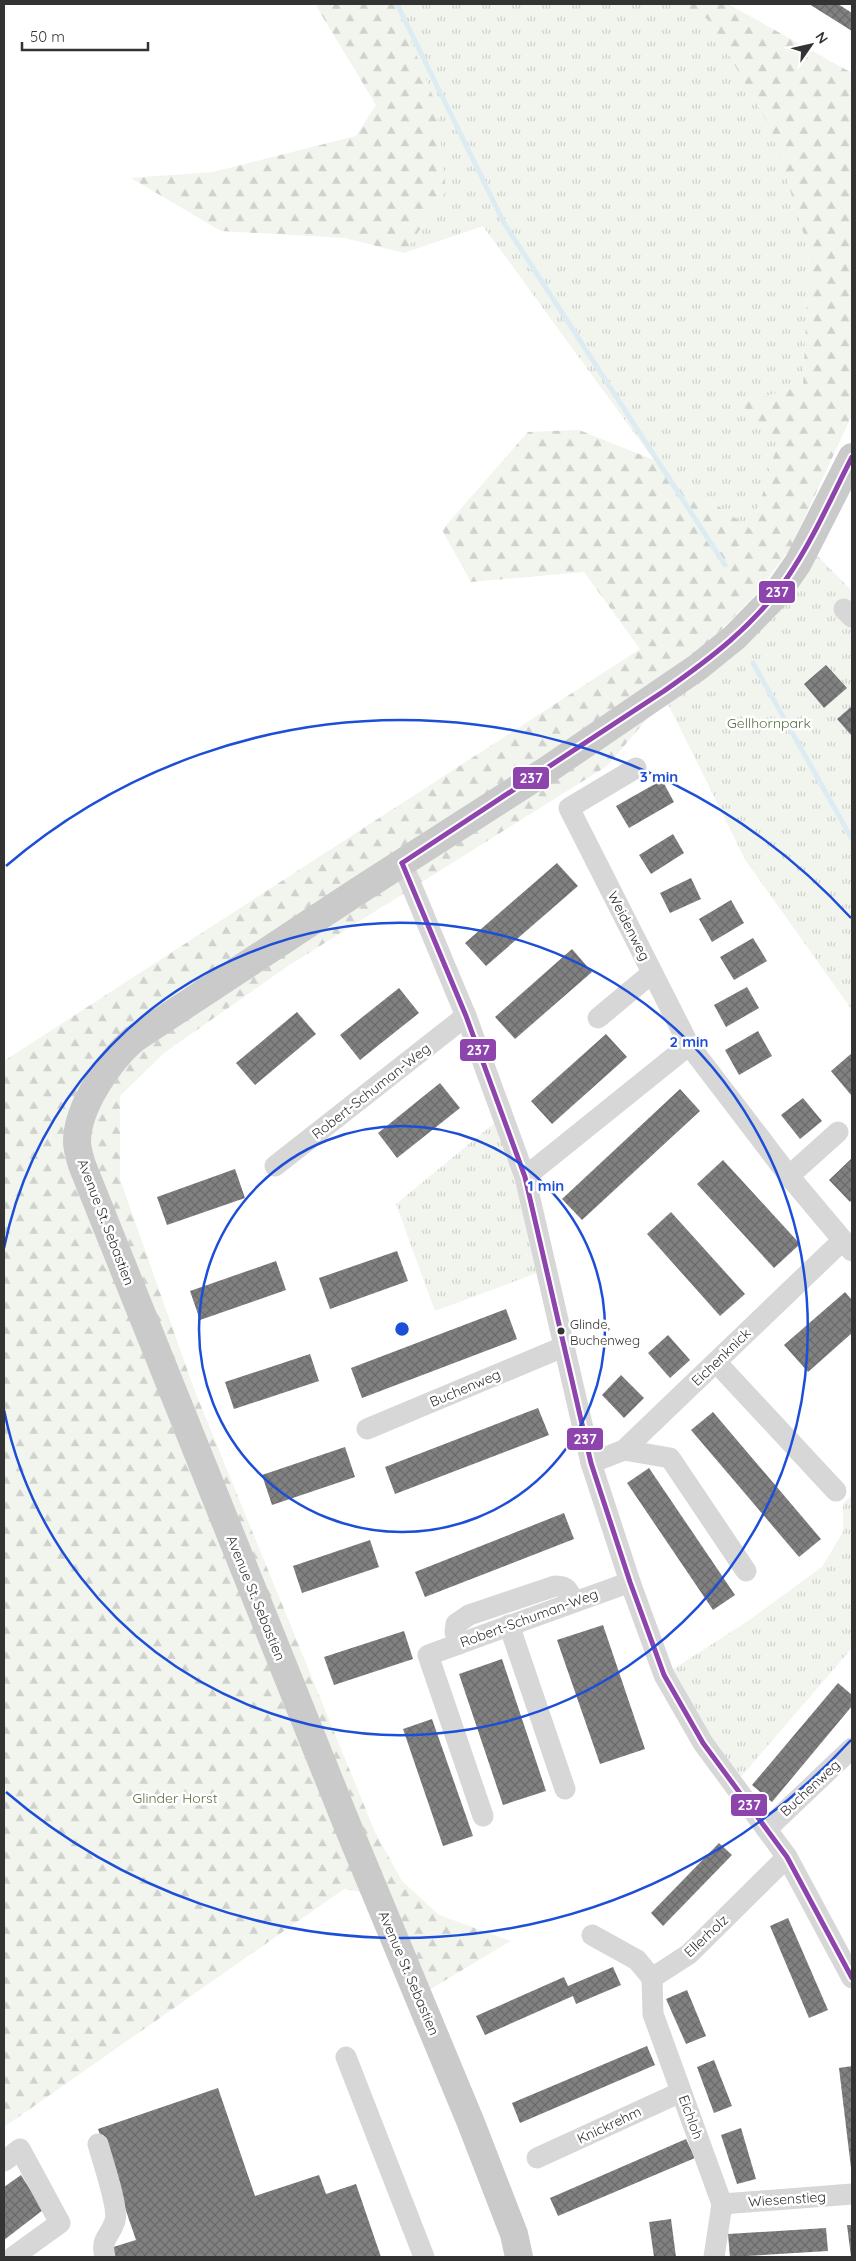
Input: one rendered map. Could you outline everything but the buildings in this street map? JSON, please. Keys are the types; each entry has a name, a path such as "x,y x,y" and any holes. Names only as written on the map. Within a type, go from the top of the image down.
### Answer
{"main road":[{"name":"Avenue St. Sebastien","path":"519,2257 514,2234 475,2133 337,1799 82,1165 77,1143 79,1129 96,1084 118,1053 134,1039 579,748 698,667 735,637 775,596 798,564 852,457"}],"street":[{"name":"Weidenweg","path":"636,768 569,808 689,1045 788,1176 848,1246"},
{"name":"Buchenweg","path":"402,862 466,1016 525,1177 591,1463 630,1582 670,1689 722,1771 768,1828 787,1857 852,1978"},
{"path":"598,1018 652,973"},
{"name":"Robert-Schuman-Weg","path":"275,1166 466,1016"},
{"path":"525,1177 689,1045"},
{"path":"788,1176 838,1132"},
{"name":"Eichenknick","path":"591,1463 624,1450 716,1362 848,1246"},
{"name":"Buchenweg","path":"367,1429 563,1347"},
{"path":"716,1362 836,1491"},
{"path":"624,1450 670,1458 746,1571"},
{"name":"Robert-Schuman-Weg","path":"483,1816 428,1655 630,1582"},
{"path":"459,1644 455,1632 456,1624 469,1616 555,1586 564,1586 569,1590 573,1602"},
{"path":"509,1625 565,1789"},
{"name":"Buchenweg","path":"768,1828 852,1748"},
{"name":"Ellerholz","path":"652,1978 689,1954 787,1857"},
{"path":"592,1935 637,1960 652,1978"},
{"name":"Eichloh","path":"652,1978 653,2014 722,2204 714,2257"},
{"path":"346,2057 424,2257"},
{"name":"Knickrehm","path":"537,2158 681,2092"},
{"path":"98,2144 116,2208 116,2220 103,2242 105,2257"},
{"path":"4,2161 20,2149 60,2223 13,2257"},
{"name":"Wiesenstieg","path":"722,2204 852,2194"}],"green space":[{"path":"315,4 396,4 437,107 446,191 404,253 345,238 221,231 131,178 213,172 356,136 376,105"},
{"path":"396,4 682,4 709,20 771,125 809,251 803,386 778,442 752,530 654,460 483,226 404,253 446,191"},
{"name":"Glinder Horst","path":"681,4 728,4 852,73 852,415 791,547 759,591 691,661 665,698 607,766 288,966 164,1053 120,1096 120,1179 194,1389 375,1832 402,1881 439,1915 511,1941 419,1996 374,1894 344,1889 4,2127 4,1061 640,649 584,572 471,582 442,530 528,432 579,430 654,460 752,530 778,442 739,403 803,386 809,251 771,129 709,20"},
{"name":"Gellhornpark","path":"807,545 852,591 852,1010 746,861 665,698"},
{"path":"503,1116 547,1269 435,1311 396,1204"},
{"path":"852,1495 852,1648 733,1786 664,1675 748,1621 822,1567 843,1532 843,1504"}],"waterway":[{"path":"397,4 504,223 725,565"},
{"path":"753,663 852,839"}],"transit line":[{"name":"237","path":"402,863 664,691 731,640 761,611 787,578 813,534 852,457"},
{"name":"237","path":"402,863 466,1016 525,1177 591,1463 630,1582 664,1675 703,1743 787,1857 852,1978"}],"place":[{"name":"Glinde, Buchenweg","path":"561,1331"}]}
